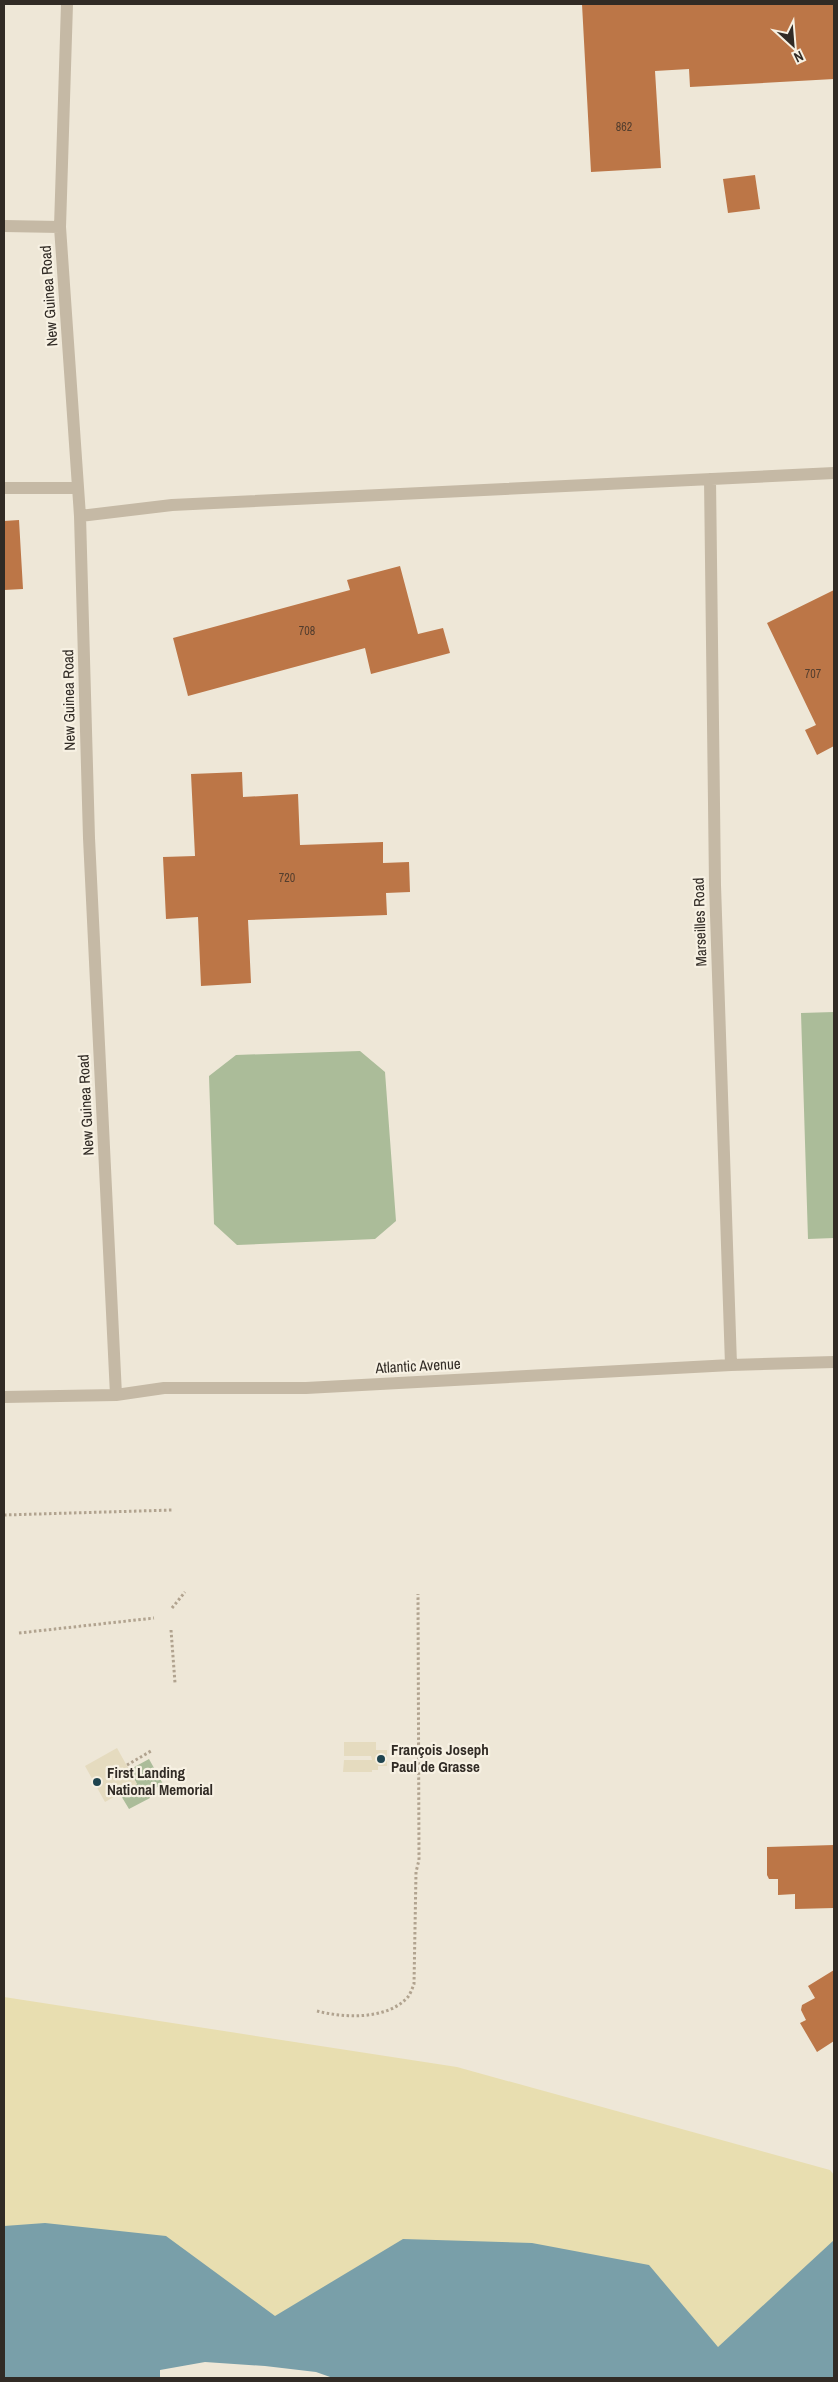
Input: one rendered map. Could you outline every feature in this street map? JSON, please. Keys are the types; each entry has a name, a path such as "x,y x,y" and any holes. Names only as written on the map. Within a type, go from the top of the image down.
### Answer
{"street":[{"name":"New Guinea Road","path":"67,4 60,227 80,516 89,838 116,1395"},
{"path":"4,226 60,227"},
{"path":"80,516 172,505 834,473"},
{"name":"Marseilles Road","path":"710,479 715,885 731,1365"},
{"path":"4,488 78,488"},
{"name":"Atlantic Avenue","path":"4,1397 116,1395 164,1388 306,1388 731,1365 834,1362"}],"path":[{"path":"4,1515 173,1510"},
{"path":"172,1608 185,1592"},
{"path":"317,2011 335,2015 362,2015 389,2010 408,1998 414,1984 416,1872 419,1860 420,1698 418,1594"},
{"path":"19,1633 154,1618"},
{"path":"171,1630 175,1683"},
{"path":"127,1765 151,1751"}],"green space":[{"path":"834,1012 834,1238 808,1239 801,1013"},
{"path":"360,1051 385,1072 396,1221 375,1239 237,1245 214,1224 209,1076 236,1055"},
{"path":"149,1759 163,1784 147,1793 150,1798 129,1809 120,1794 137,1784 129,1770"}],"sand":[{"path":"4,1997 457,2067 830,2170 834,2175 834,2378 4,2378"}],"shaded area":[{"path":"344,1742 376,1742 376,1750 387,1750 387,1766 378,1766 378,1770 372,1770 372,1772 343,1772 344,1760 372,1760 371,1756 344,1756"},
{"path":"117,1748 137,1784 105,1802 85,1766"}],"water":[{"path":"45,2223 166,2236 275,2316 403,2239 532,2243 649,2265 718,2347 834,2240 834,2378 4,2378 4,2226"}],"pier":[{"path":"205,2362 316,2372 333,2378 160,2378 160,2370"}],"building":[{"path":"582,4 834,4 834,79 690,87 689,69 655,71 661,168 591,172"},
{"path":"755,175 760,209 728,213 723,179"},
{"path":"19,520 23,589 4,590 4,521"},
{"path":"400,566 418,634 443,628 450,653 371,674 365,648 188,696 173,638 350,590 347,580"},
{"path":"834,590 834,746 817,755 805,730 816,725 767,623"},
{"path":"242,772 243,797 298,794 300,845 383,842 383,863 409,862 410,892 386,893 387,915 248,920 251,983 201,986 198,917 166,919 163,857 195,856 191,774"},
{"path":"834,1845 834,1908 795,1909 795,1894 778,1895 778,1879 769,1879 767,1875 767,1847"},
{"path":"834,1970 834,2041 817,2052 800,2023 806,2020 801,2010 802,2005 815,1998 808,1986"}],"place":[{"name":"François Joseph Paul de Grasse","path":"381,1759"},
{"name":"First Landing National Memorial","path":"97,1782"}]}
